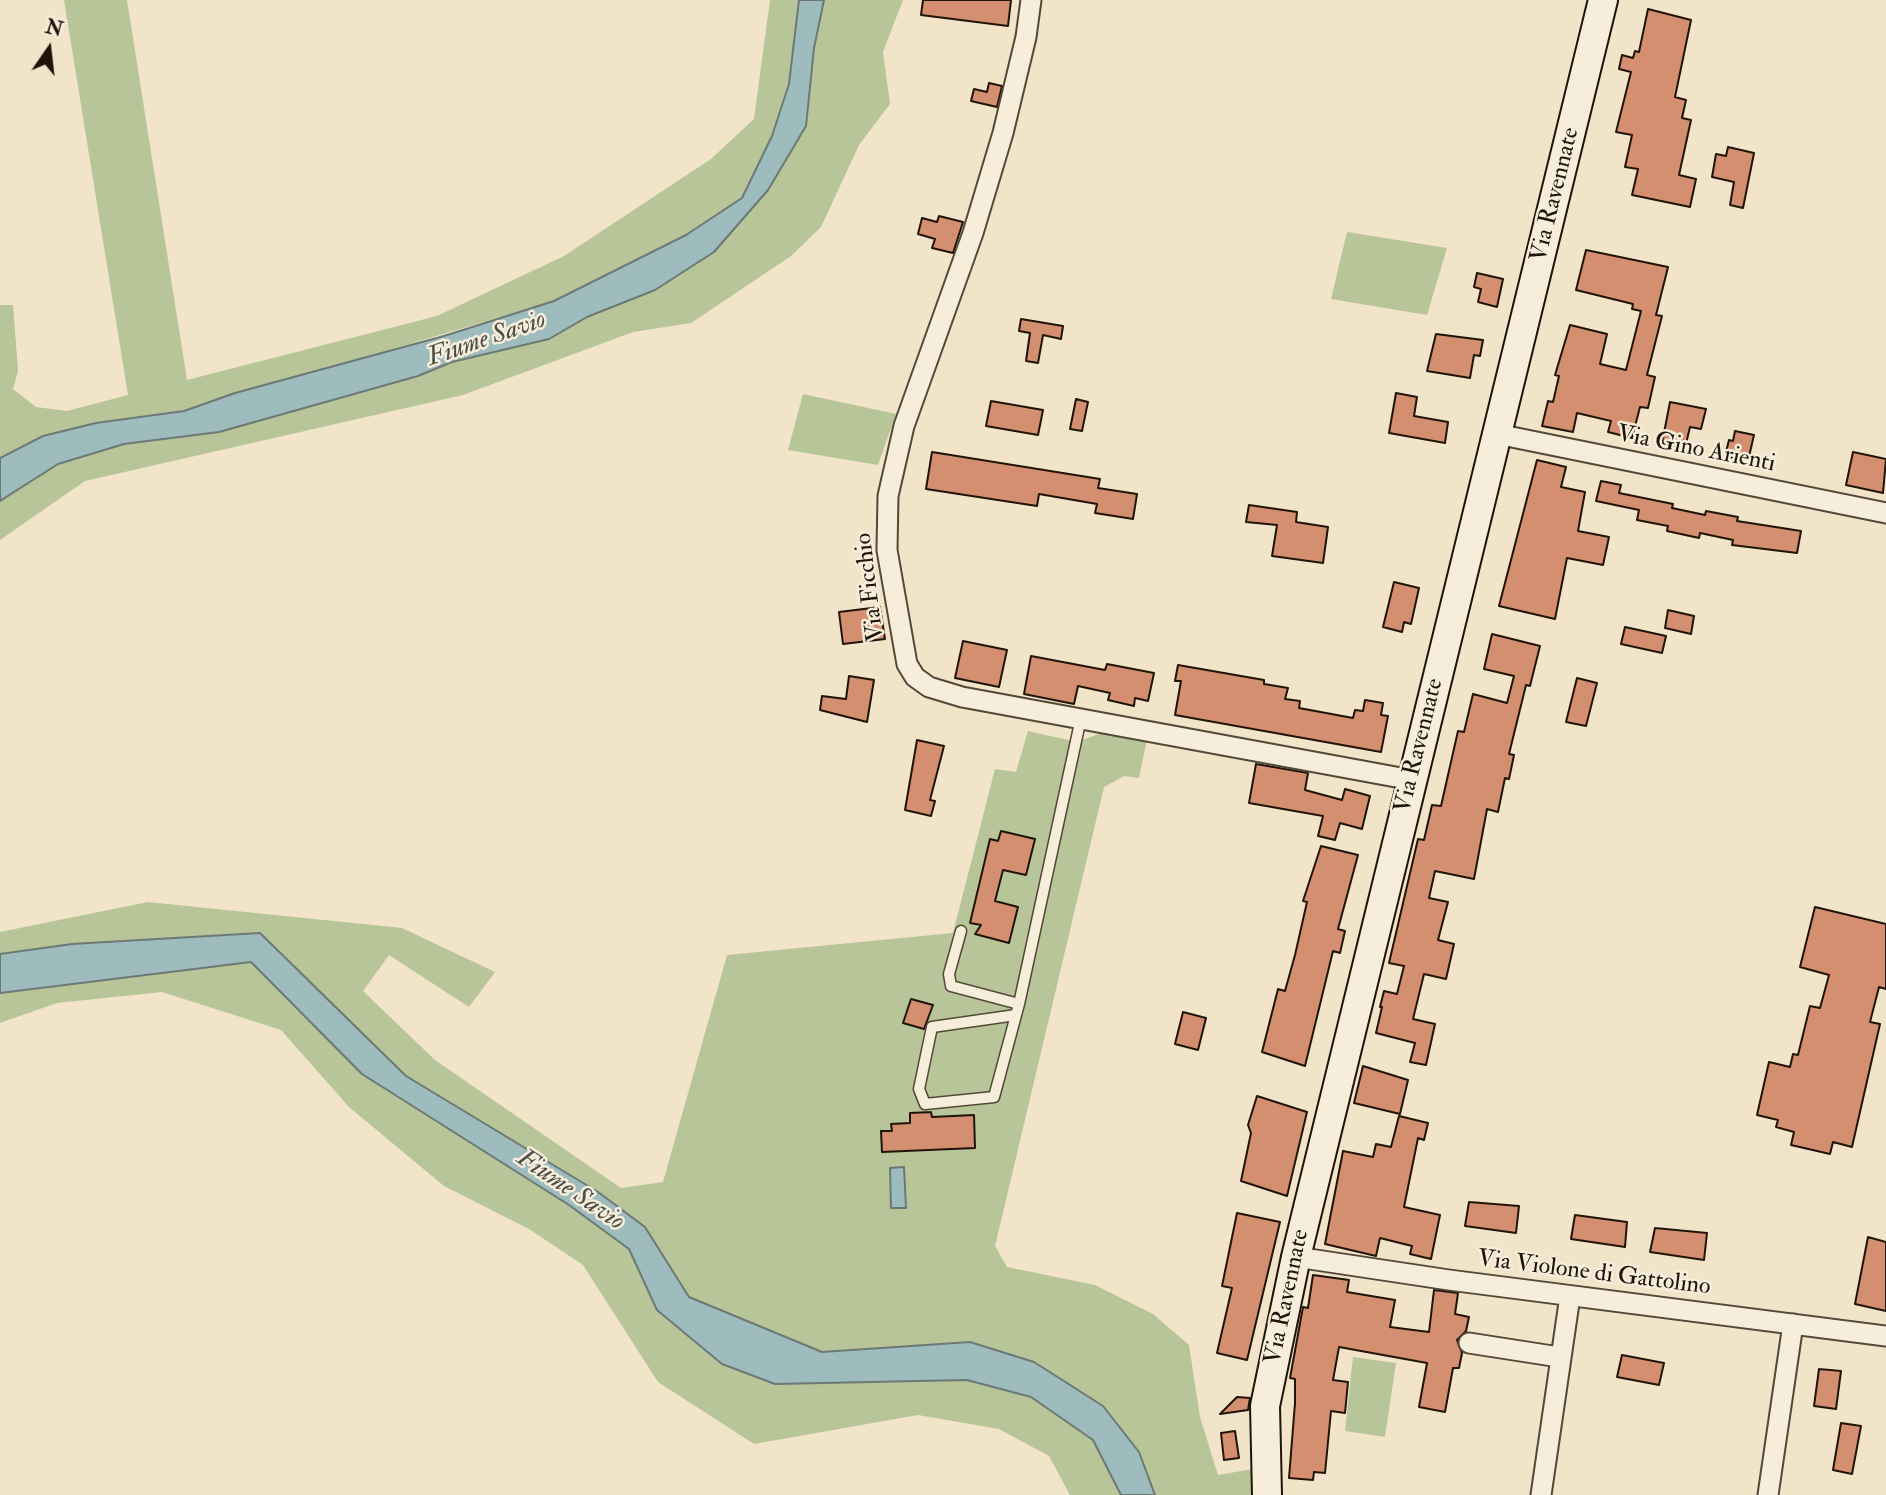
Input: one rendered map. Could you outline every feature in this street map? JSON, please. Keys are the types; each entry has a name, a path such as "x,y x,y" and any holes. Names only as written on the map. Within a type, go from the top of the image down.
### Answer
{"main road":[{"name":"Via Ravennate","path":"1267,1495 1265,1406 1296,1257 1604,0"}],"street":[{"name":"Via Ficchio","path":"1031,0 1010,106 973,233 904,426 888,496 887,550 907,664 915,677 929,687 962,697 1412,779"},
{"name":"Via Gino Arienti","path":"1497,434 1886,513"},
{"name":"Via Violone di Gattolino","path":"1296,1257 1570,1296 1886,1336"},
{"path":"1541,1495 1570,1296"},
{"path":"1768,1495 1793,1324"},
{"path":"1469,1343 1559,1357"}],"lane":[{"path":"1016,1015 932,1027 919,1089 925,1104 993,1097 1016,1015 1019,1004 1081,718"},
{"path":"961,931 949,974 951,986 1019,1004"}],"green space":[{"path":"64,0 127,0 187,380 437,316 564,256 711,159 754,119 770,0 799,0 789,84 772,136 742,198 686,235 554,301 184,411 96,423 43,436 0,458 0,305 13,305 18,371 13,389 36,407 67,411 128,395"},
{"path":"824,0 903,0 883,52 890,104 859,145 821,227 791,256 691,323 633,332 463,395 85,481 0,540 0,501 58,464 124,444 219,432 418,376 452,362 549,339 587,317 655,290 714,252 768,190 806,126 814,48"},
{"path":"1347,232 1447,248 1427,315 1331,299"},
{"path":"803,394 896,414 878,465 788,450"},
{"path":"1028,731 1077,742 1104,732 1147,739 1139,778 1124,776 1104,787 995,1246 1007,1267 1095,1285 1153,1314 1189,1345 1200,1417 1218,1475 1253,1469 1257,1495 1155,1495 1139,1452 1103,1406 1034,1362 970,1342 822,1352 689,1297 645,1227 598,1192 406,1076 260,933 73,944 0,954 0,932 148,902 402,928 495,972 469,1007 389,955 363,991 435,1060 621,1188 663,1182 727,955 953,933 995,769 1016,772"},
{"path":"251,962 362,1074 569,1205 629,1249 657,1310 775,1384 967,1380 1031,1397 1093,1440 1121,1495 1070,1495 1049,1456 999,1429 918,1415 754,1444 658,1382 583,1265 529,1229 444,1186 349,1107 281,1030 162,992 57,1003 0,1023 0,993"},
{"path":"1353,1357 1396,1363 1385,1437 1345,1431"}],"water":[{"name":"Fiume Savio","path":"799,0 824,0 814,48 806,126 768,190 714,252 655,290 587,317 549,339 452,362 418,376 219,432 124,444 58,464 0,501 0,458 43,436 96,423 184,411 235,393 444,336 554,301 686,235 742,198 772,136 789,84"},
{"name":"Fiume Savio","path":"260,933 406,1076 598,1192 645,1227 689,1297 822,1352 970,1342 1034,1362 1103,1406 1139,1452 1155,1495 1121,1495 1093,1440 1031,1397 967,1380 775,1384 722,1364 657,1310 629,1249 569,1205 362,1074 251,962 0,993 0,954 72,944"},
{"path":"904,1167 906,1208 891,1208 890,1168"}],"building":[{"path":"923,0 1011,0 1008,26 921,15"},
{"path":"1648,9 1691,20 1675,97 1686,100 1682,118 1691,120 1679,175 1696,179 1690,207 1632,195 1638,169 1625,167 1632,135 1616,132 1631,72 1619,69 1622,55 1633,58 1635,51 1639,52"},
{"path":"989,83 1002,86 997,107 971,101 974,89 987,92"},
{"path":"1728,147 1754,153 1743,208 1730,205 1734,182 1712,177 1716,154 1726,156"},
{"path":"939,216 963,222 953,253 932,248 935,239 918,234 922,218 937,222"},
{"path":"1586,250 1668,267 1656,315 1662,316 1647,375 1655,377 1648,408 1640,407 1632,438 1608,432 1611,421 1577,413 1573,432 1542,426 1548,401 1553,402 1559,376 1555,375 1570,325 1607,334 1600,364 1626,370 1641,311 1632,309 1633,304 1576,290"},
{"path":"1477,273 1503,279 1497,307 1478,302 1481,289 1474,287"},
{"path":"1021,319 1063,326 1061,339 1043,335 1038,363 1026,361 1030,333 1019,331"},
{"path":"1436,334 1483,340 1480,356 1474,355 1470,378 1427,371"},
{"path":"1396,393 1417,397 1414,416 1448,422 1445,443 1389,433"},
{"path":"1076,399 1088,402 1082,431 1070,429"},
{"path":"991,401 1043,410 1038,435 986,426"},
{"path":"1670,402 1706,409 1701,429 1690,427 1685,448 1662,443"},
{"path":"1735,431 1754,435 1748,461 1725,456 1729,440 1733,441"},
{"path":"932,452 1100,479 1098,488 1137,494 1133,519 1095,513 1097,504 1039,494 1037,506 926,489"},
{"path":"1853,452 1886,459 1883,493 1846,485"},
{"path":"1537,460 1566,467 1561,487 1585,492 1578,531 1609,537 1603,565 1567,558 1555,619 1499,606"},
{"path":"1601,481 1621,485 1619,493 1673,504 1672,508 1705,515 1706,511 1738,517 1737,521 1801,531 1797,553 1732,545 1733,540 1700,533 1699,538 1667,531 1668,526 1637,520 1639,510 1596,501"},
{"path":"1249,505 1297,512 1296,522 1328,527 1323,563 1272,556 1277,525 1246,522"},
{"path":"1394,582 1419,588 1411,624 1404,622 1402,632 1383,627"},
{"path":"880,607 885,639 843,644 839,612"},
{"path":"1668,610 1694,616 1691,634 1665,628"},
{"path":"1625,627 1666,636 1662,653 1621,644"},
{"path":"1492,634 1540,646 1530,686 1526,685 1509,754 1514,755 1509,779 1505,778 1498,812 1487,809 1474,879 1435,871 1429,898 1448,902 1438,940 1454,944 1446,979 1424,974 1413,1019 1435,1024 1426,1065 1410,1062 1415,1043 1376,1033 1384,991 1397,994 1404,966 1389,963 1418,839 1424,840 1432,805 1441,806 1458,731 1464,732 1473,694 1507,703 1514,676 1484,669"},
{"path":"963,641 1007,650 999,687 955,678"},
{"path":"1031,656 1105,670 1107,664 1154,673 1148,701 1135,698 1134,706 1108,700 1110,693 1078,686 1074,704 1024,694"},
{"path":"1178,665 1264,680 1264,684 1288,688 1285,699 1300,701 1299,708 1353,718 1355,710 1363,711 1365,700 1383,703 1381,715 1388,716 1381,752 1175,715 1181,681 1175,681"},
{"path":"849,676 874,680 867,722 820,710 822,696 846,699"},
{"path":"1577,678 1597,683 1586,726 1566,722"},
{"path":"917,740 944,746 930,800 935,801 931,816 905,810"},
{"path":"1256,764 1308,773 1305,790 1342,800 1345,789 1370,796 1362,829 1340,823 1335,840 1318,836 1323,816 1249,803"},
{"path":"1001,831 1035,839 1026,875 1003,870 995,901 1018,907 1009,943 975,934 981,925 970,923 990,839 998,841"},
{"path":"1321,846 1358,855 1338,929 1345,931 1340,953 1333,951 1305,1066 1262,1052 1278,989 1285,991 1307,902 1303,901"},
{"path":"1815,907 1886,924 1886,989 1879,987 1870,1022 1880,1024 1852,1147 1833,1142 1830,1154 1791,1145 1794,1132 1776,1127 1778,1120 1757,1115 1769,1062 1790,1067 1793,1054 1798,1055 1810,1006 1820,1008 1829,975 1800,967"},
{"path":"911,999 933,1005 924,1029 903,1023"},
{"path":"1183,1012 1206,1018 1198,1050 1175,1044"},
{"path":"1363,1066 1408,1080 1400,1114 1354,1103"},
{"path":"1257,1096 1307,1112 1287,1196 1241,1181 1251,1133 1248,1125"},
{"path":"931,1112 932,1117 974,1115 975,1148 882,1152 881,1131 892,1131 891,1124 910,1123 910,1113"},
{"path":"1399,1116 1428,1123 1424,1140 1418,1138 1404,1207 1440,1215 1431,1259 1410,1254 1412,1246 1380,1238 1376,1256 1325,1244 1343,1151 1373,1157 1376,1144 1391,1147"},
{"path":"1469,1202 1519,1206 1516,1233 1465,1226"},
{"path":"1237,1213 1280,1222 1247,1360 1217,1353 1232,1288 1222,1286"},
{"path":"1575,1215 1627,1222 1625,1247 1571,1239"},
{"path":"1655,1228 1707,1233 1704,1260 1650,1252"},
{"path":"1868,1237 1886,1242 1886,1311 1855,1304"},
{"path":"1313,1275 1349,1280 1347,1292 1395,1300 1390,1327 1429,1332 1434,1290 1458,1293 1455,1314 1469,1317 1466,1331 1457,1340 1462,1353 1459,1368 1453,1368 1445,1412 1419,1407 1427,1363 1339,1347 1333,1380 1348,1382 1345,1413 1331,1411 1325,1473 1314,1472 1313,1480 1289,1478 1295,1403 1295,1379 1290,1378 1303,1307 1308,1308"},
{"path":"1622,1355 1664,1363 1659,1385 1617,1377"},
{"path":"1819,1369 1841,1371 1836,1409 1814,1406"},
{"path":"1237,1397 1250,1398 1248,1410 1220,1414"},
{"path":"1841,1423 1861,1426 1852,1474 1833,1470"},
{"path":"1235,1431 1239,1458 1224,1460 1221,1433"}]}
